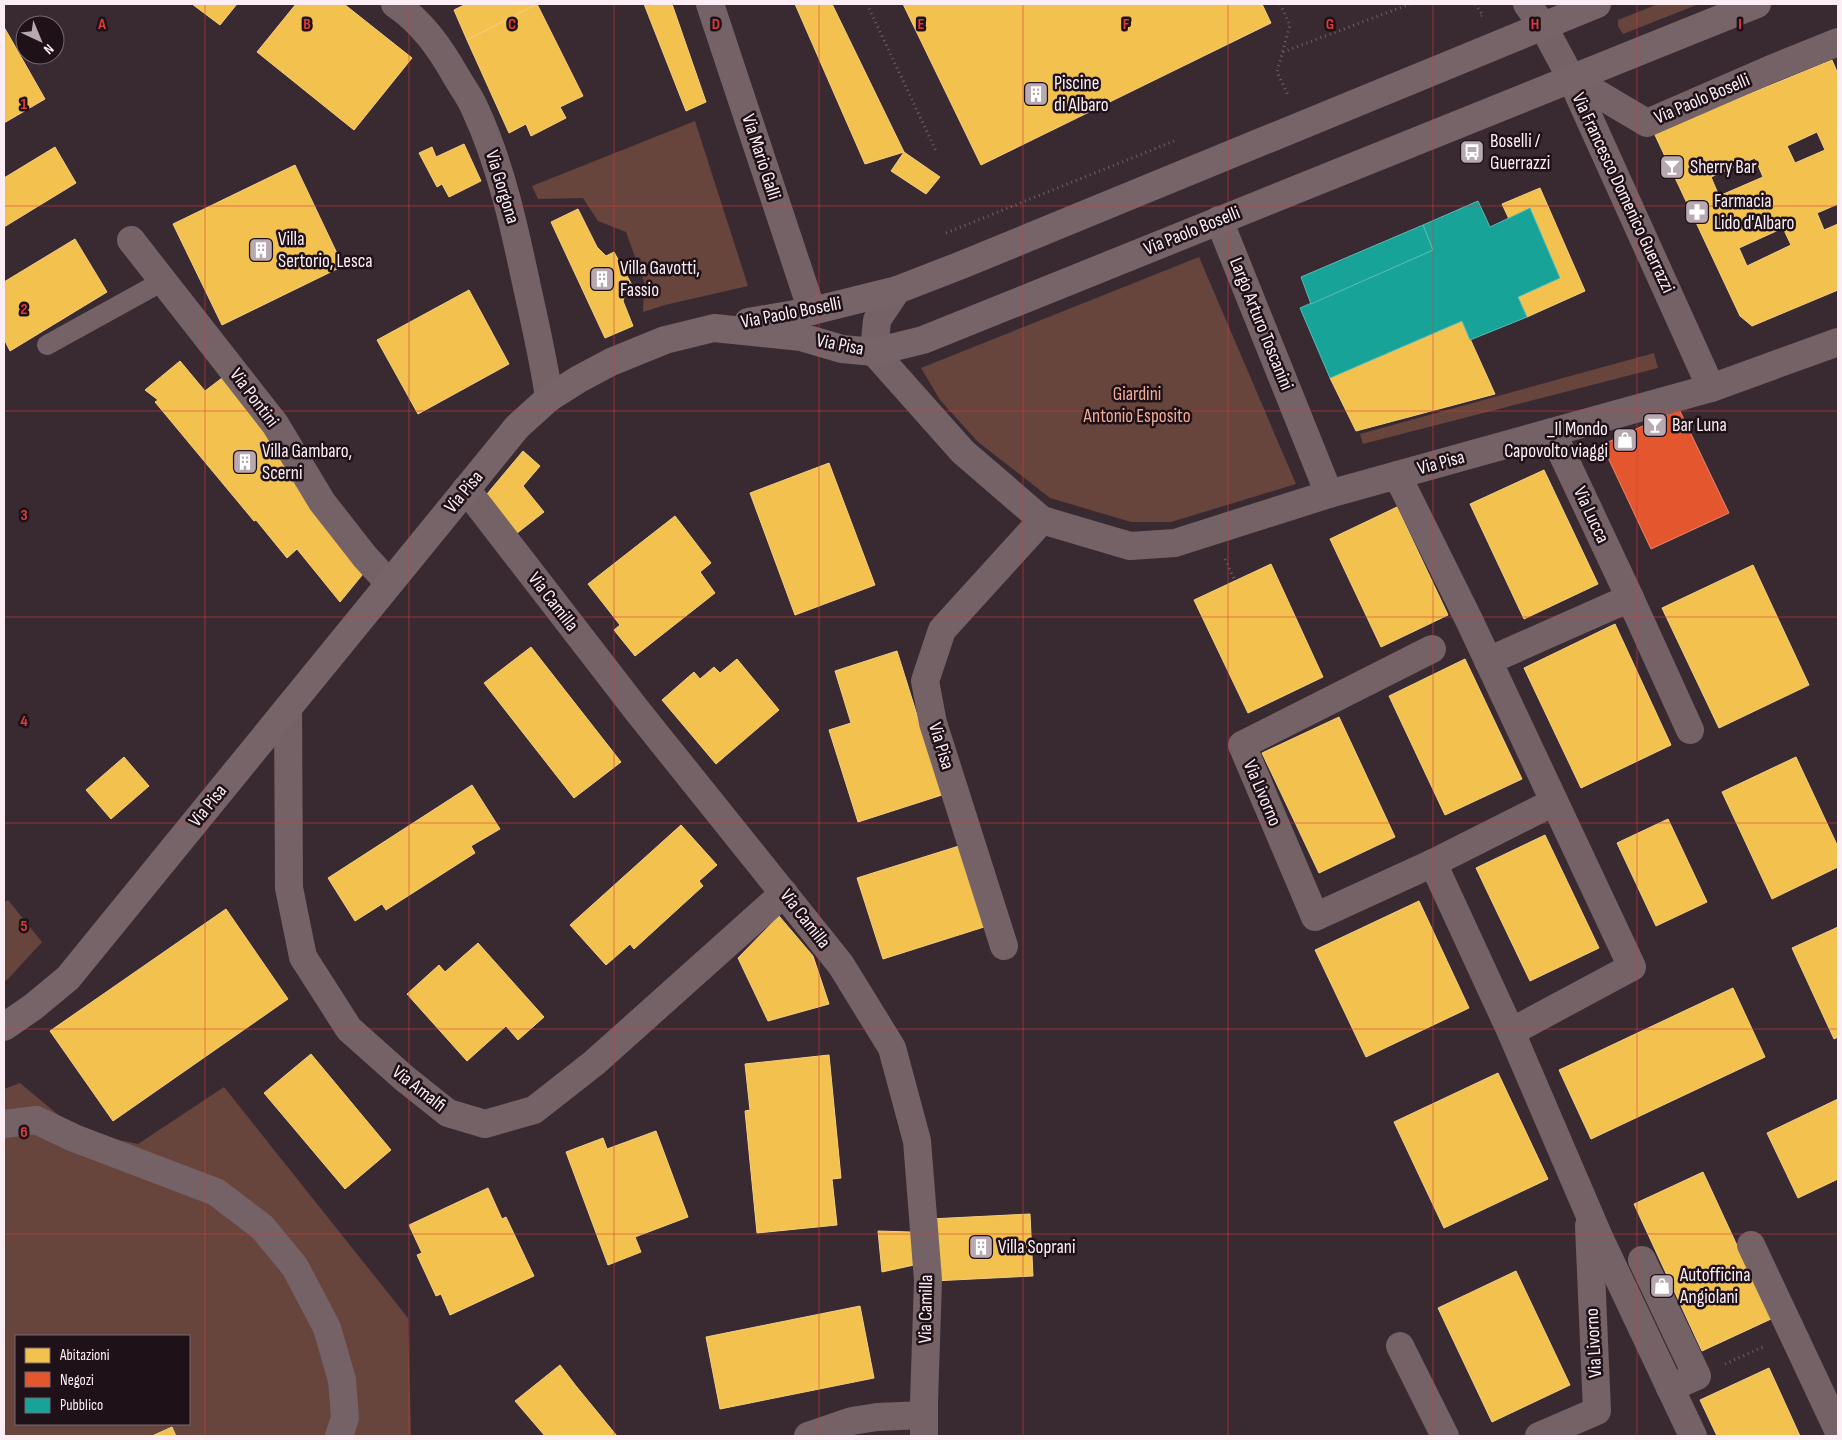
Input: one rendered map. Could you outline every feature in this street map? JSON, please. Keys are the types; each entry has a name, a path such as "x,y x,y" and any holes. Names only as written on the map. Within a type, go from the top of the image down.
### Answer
{"main road":[{"name":"Via Paolo Boselli","path":"714,328 812,311 896,290 959,266 1596,4"},
{"name":"Via Paolo Boselli","path":"874,352 923,340 1758,4"},
{"name":"Via Pisa","path":"4,1027 33,1007 68,978 466,489 518,427 549,398 579,379 638,350 665,340 714,328 801,337 842,349 874,352"}],"street":[{"name":"Via Gorgona","path":"396,4 405,10 426,31 443,54 474,108 497,164 512,217 546,372 549,398"},
{"name":"Via Mario Galli","path":"710,4 812,311"},
{"name":"Via Francesco Domenico Guerrazzi","path":"1527,4 1542,26 1571,78 1711,388"},
{"name":"Via Paolo Boselli","path":"1571,78 1647,123 1838,42"},
{"name":"Largo Arturo Toscanini","path":"1219,220 1330,494"},
{"name":"Via Pontini","path":"131,240 275,424 322,502 389,583"},
{"path":"874,352 877,320 896,290"},
{"name":"Via Pisa","path":"874,352 963,452 1042,520 1130,546 1175,543 1330,494 1711,388 1838,342"},
{"name":"Via Lucca","path":"1552,432 1690,730"},
{"path":"1397,475 1488,661 1632,967 1511,1032"},
{"name":"Via Camilla","path":"466,489 639,713 841,965 892,1048 917,1141 928,1280 924,1426"},
{"name":"Via Pisa","path":"1004,946 933,723 925,680 942,630 1042,520"},
{"path":"1488,661 1630,598"},
{"name":"Via Livorno","path":"1432,649 1242,745 1315,918 1433,863 1554,802"},
{"name":"Via Amalfi","path":"288,708 289,888 303,957 349,1029 404,1078 448,1113 486,1124 534,1110 594,1063 784,893"},
{"name":"Via Livorno","path":"1433,863 1511,1032 1588,1212 1693,1436"},
{"path":"4,1124 36,1120 74,1138 216,1192 262,1227 295,1267 327,1328 342,1380 345,1418 340,1436"},
{"name":"Via Livorno","path":"1539,1436 1597,1411 1588,1212"},
{"path":"1751,1245 1838,1430"},
{"path":"1642,1260 1697,1376 1670,1388"},
{"path":"1400,1346 1445,1436"},
{"path":"808,1436 852,1421 877,1417 924,1426"}],"lane":[{"path":"46,345 163,281"}],"path":[{"path":"867,4 936,151"},
{"path":"1280,4 1290,25 1278,72 1288,95"},
{"path":"1282,52 1410,4"},
{"path":"1697,1376 1793,1334"}],"green space":[{"path":"1658,4 1699,4 1623,34 1618,26 1618,20"},
{"path":"695,121 748,286 665,305 643,312 644,282 626,232 598,221 583,198 538,199 532,186"},
{"name":"Giardini Antonio Esposito","path":"1199,257 1296,484 1171,522 1131,522 1050,498 978,442 940,400 921,368"},
{"path":"1654,353 1658,368 1363,444 1360,434"},
{"path":"8,900 42,942 4,982 4,902"},
{"path":"20,1083 62,1118 100,1136 138,1144 224,1087 408,1318 411,1436 4,1436 4,1089"}],"building: Abitazioni":[{"path":"192,4 237,4 220,25"},
{"path":"296,4 344,4 412,58 354,130 257,52"},
{"path":"466,4 537,4 467,40 454,10"},
{"path":"537,4 583,96 560,107 566,118 531,136 526,124 509,133 467,40"},
{"path":"644,4 672,4 706,102 686,111"},
{"path":"795,4 832,4 904,152 865,164"},
{"name":"Piscine di Albaro","path":"903,4 1262,4 1271,23 981,165"},
{"path":"4,27 15,46 15,65 26,65 45,99 4,123"},
{"path":"1832,60 1838,74 1838,204 1817,213 1824,230 1838,224 1838,290 1752,326 1740,316 1654,133","holes":["1817,132 1825,150 1795,163 1787,146","1755,158 1763,177 1719,196 1711,177","1783,228 1791,245 1747,266 1739,248"]},
{"path":"464,144 481,181 449,197 442,184 437,187 419,153 432,147 436,157"},
{"path":"55,147 76,183 4,227 4,178"},
{"path":"904,152 940,177 926,194 891,171"},
{"name":"Villa Sertorio, Lesca","path":"295,165 343,266 222,325 173,224"},
{"path":"1540,188 1585,291 1527,317 1518,297 1560,278 1530,208 1509,219 1502,204"},
{"name":"Villa Gavotti, Fassio","path":"578,209 597,247 606,256 614,252 633,287 626,290 623,301 633,326 605,338 551,222"},
{"path":"75,239 107,292 10,351 4,339 4,282"},
{"path":"469,290 509,364 418,414 377,340"},
{"path":"1462,321 1495,394 1356,431 1330,378"},
{"name":"Villa Gambaro, Scerni","path":"180,361 205,391 222,378 272,440 363,574 340,602 297,549 287,558 155,402 158,400 145,390"},
{"path":"523,451 540,466 523,486 544,512 512,537 482,500"},
{"path":"829,463 875,585 795,615 750,493"},
{"path":"1544,470 1598,584 1524,619 1470,504"},
{"path":"1397,507 1448,615 1381,647 1330,539"},
{"path":"675,516 711,563 700,572 715,593 635,656 614,630 620,625 588,584"},
{"path":"1271,564 1323,677 1248,713 1194,600"},
{"path":"1753,565 1809,685 1719,728 1662,608"},
{"path":"1615,624 1671,745 1581,788 1524,668"},
{"path":"531,647 621,762 574,798 484,683"},
{"path":"897,651 942,795 858,822 829,730 851,723 835,671"},
{"path":"737,659 779,710 716,764 662,700 694,672 700,679 714,667 720,673"},
{"path":"1465,659 1522,779 1445,815 1389,696"},
{"path":"1339,717 1395,837 1319,873 1262,753"},
{"path":"124,757 149,786 111,819 86,790"},
{"path":"1796,757 1838,847 1838,867 1772,899 1722,792"},
{"path":"472,785 500,829 471,846 475,853 386,910 382,904 355,921 328,878"},
{"path":"1668,819 1707,902 1656,926 1617,843"},
{"path":"681,825 717,865 699,881 703,886 634,949 630,944 606,965 570,925"},
{"path":"1545,835 1599,948 1530,981 1476,868"},
{"path":"959,846 984,927 883,959 857,878"},
{"path":"1419,901 1469,1008 1366,1057 1315,950"},
{"path":"226,909 288,999 113,1121 50,1031"},
{"path":"779,916 813,956 829,1004 768,1021 738,958"},
{"path":"1838,927 1838,1037 1834,1039 1792,948"},
{"path":"478,943 544,1017 518,1040 506,1026 467,1061 407,994 439,965 445,972"},
{"path":"1733,988 1765,1057 1591,1139 1559,1070"},
{"path":"311,1054 391,1150 345,1189 264,1093"},
{"path":"829,1055 841,1178 832,1179 837,1225 757,1233 745,1111 750,1110 745,1064"},
{"path":"1498,1073 1548,1179 1444,1228 1394,1122"},
{"path":"1838,1099 1838,1179 1798,1198 1767,1133"},
{"path":"656,1131 688,1217 635,1237 641,1252 608,1265 566,1152 603,1138 607,1149"},
{"path":"1703,1172 1771,1319 1702,1351 1634,1204"},
{"path":"488,1188 502,1219 506,1217 534,1276 450,1315 441,1294 436,1296 417,1255 422,1253 409,1225"},
{"name":"Villa Soprani","path":"1030,1214 1033,1276 933,1281 930,1219"},
{"path":"878,1231 911,1232 914,1265 882,1272"},
{"path":"1516,1271 1570,1385 1492,1422 1438,1308"},
{"path":"860,1306 874,1378 720,1409 706,1337"},
{"path":"560,1365 617,1436 545,1436 515,1401"},
{"path":"1769,1368 1800,1436 1717,1436 1700,1400"},
{"path":"172,1427 176,1436 152,1436"}],"building: Negozi":[{"path":"1679,409 1729,513 1651,549 1602,445"}],"building: Pubblico":[{"path":"1478,201 1490,227 1530,208 1560,278 1518,297 1527,317 1470,340 1462,321 1330,378 1300,308 1433,250 1423,225"},
{"path":"1423,225 1433,250 1311,304 1301,277"}],"place":[{"name":"Piscine di Albaro","path":"1036,94"},
{"name":"Boselli / Guerrazzi","path":"1472,152"},
{"name":"Sherry Bar","path":"1672,167"},
{"name":"Farmacia Lido d'Albaro","path":"1697,212"},
{"name":"Villa Sertorio, Lesca","path":"261,250"},
{"name":"Villa Gavotti, Fassio","path":"602,279"},
{"name":"Bar Luna","path":"1655,425"},
{"name":"_Il Mondo Capovolto viaggi","path":"1625,440"},
{"name":"Villa Gambaro, Scerni","path":"245,462"},
{"name":"Villa Soprani","path":"981,1247"},
{"name":"Autofficina Angiolani","path":"1662,1286"}]}
